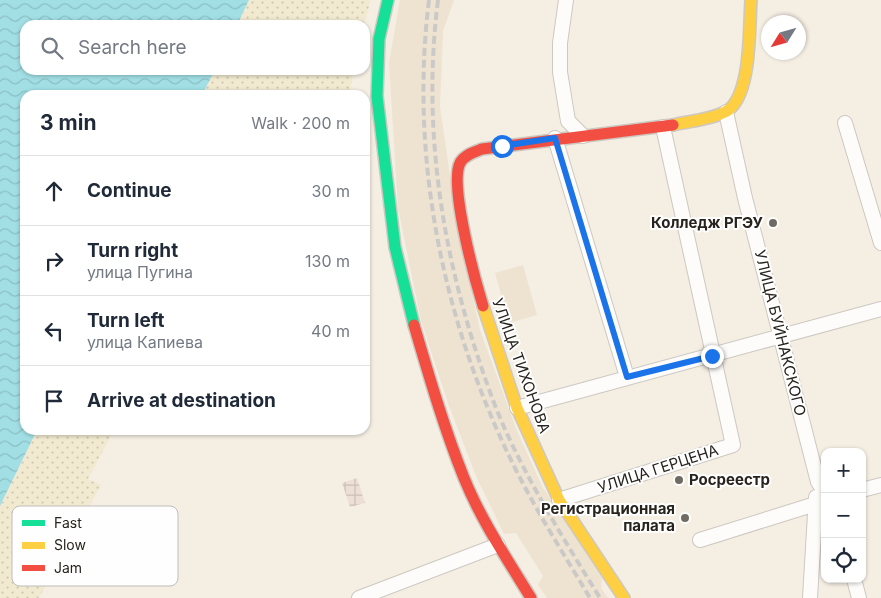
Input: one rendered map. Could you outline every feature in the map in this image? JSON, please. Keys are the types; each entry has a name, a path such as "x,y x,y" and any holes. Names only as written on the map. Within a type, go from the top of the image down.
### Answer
{"street":[{"path":"388,0 380,39 377,96 395,247 406,298 435,396 464,479 498,545 531,598"},
{"path":"566,0 560,43 560,72 568,120 583,136"},
{"path":"627,377 555,138 663,127 726,112 738,97 746,78 751,0"},
{"name":"УЛИЦА БУЙНАКСКОГО","path":"726,112 746,198 821,487"},
{"path":"845,123 881,244"},
{"name":"УЛИЦА ГЕРЦЕНА","path":"559,500 733,445 663,127"},
{"name":"УЛИЦА ТИХОНОВА","path":"555,138 482,149 466,156 460,163 456,178 471,268 489,328 517,408 559,500 624,598"},
{"path":"517,408 627,377 782,338 881,309"},
{"path":"866,489 881,486"},
{"path":"810,598 821,487"},
{"path":"700,540 820,502"},
{"path":"359,598 498,545"},
{"path":"855,583 859,598"}],"shaded area":[{"path":"400,0 454,0 443,31 440,107 457,224 480,330 517,431 542,486 602,578 601,588 608,598 547,598 538,585 543,576 516,533 504,534 476,476 448,403 421,321 398,208 389,63"},
{"path":"523,265 537,315 509,323 495,273"},
{"path":"357,478 365,503 350,507 342,483"}],"sand":[{"path":"249,0 371,0 365,20 239,20"},
{"path":"212,75 353,75 350,90 205,90"},
{"path":"35,435 111,435 88,479 101,485 89,506 12,506 12,586 46,586 39,598 0,598 0,506"}],"water":[{"path":"0,0 249,0 239,20 20,20 20,75 212,75 205,90 20,90 20,435 35,435 0,506"}],"railway":[{"path":"429,0 424,60 424,121 429,181 438,241 452,301 469,359 491,415 516,470 542,519 590,598"},
{"path":"438,0 432,88 437,176 452,263 462,305 487,383 510,440 541,500 600,598"}],"traffic: fast":[{"path":"388,0 379,39 377,96 395,247 414,325"}],"traffic: slow":[{"path":"673,125 713,117 725,112 734,105 745,78 751,0"},
{"path":"483,306 517,408 559,500 624,598"}],"traffic: jam":[{"path":"483,306 469,255 460,211 458,174 460,163 464,158 482,149 673,125"},
{"path":"414,325 443,421 464,478 486,524 531,598"}],"place":[{"name":"Колледж РГЭУ","path":"773,223"},
{"name":"Росреестр","path":"679,480"},
{"name":"Регистрационная палата","path":"685,518"}],"route":[{"path":"502,146 555,138 627,377 712,356"}]}
